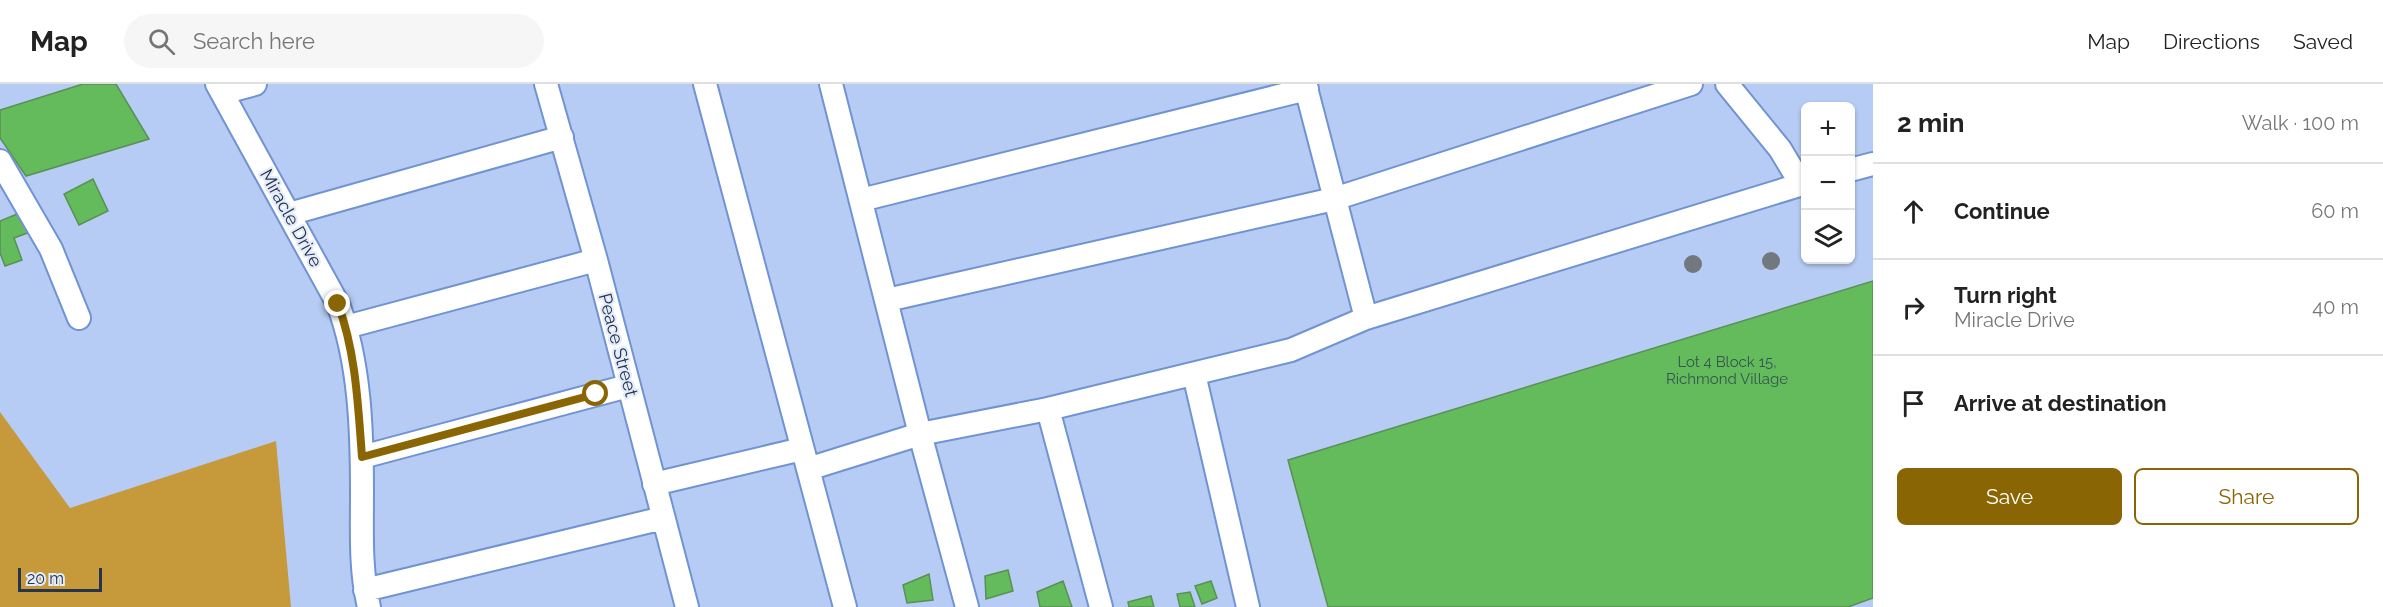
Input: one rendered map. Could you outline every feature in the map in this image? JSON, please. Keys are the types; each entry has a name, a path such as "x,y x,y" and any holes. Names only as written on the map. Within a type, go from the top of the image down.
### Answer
{"street":[{"path":"219,89 255,84"},
{"name":"Peace Street","path":"546,84 596,260 687,607"},
{"path":"705,84 845,607"},
{"path":"887,300 1334,199 1691,84"},
{"path":"1727,84 1780,149 1801,180"},
{"path":"835,85 861,200 920,435 968,607"},
{"path":"861,200 1306,87 1366,318"},
{"name":"Miracle Drive","path":"219,89 338,304 346,327 354,363 362,457 363,559 367,599"},
{"path":"289,214 562,138"},
{"path":"0,161 51,249 79,318"},
{"path":"1855,169 1873,164"},
{"path":"654,484 805,459 1048,409 1291,350 1366,318 1801,184"},
{"path":"346,327 596,260"},
{"path":"1194,374 1248,607"},
{"path":"362,457 628,386"},
{"path":"1048,409 1101,607"},
{"path":"367,599 663,518"}],"shaded area":[{"path":"0,412 70,508 276,441 291,607 0,607"}],"building":[{"path":"83,84 116,84 149,139 26,176 0,138 0,110"},
{"path":"93,179 108,211 79,225 64,194"},
{"path":"22,212 30,232 14,238 22,260 5,266 0,253 0,221"},
{"path":"1873,281 1873,598 1848,607 1328,607 1288,460"},
{"path":"1008,570 1013,591 986,599 985,576"},
{"path":"929,574 933,600 907,603 903,585"},
{"path":"1063,581 1072,607 1040,607 1037,592"},
{"path":"1211,581 1217,598 1202,604 1195,586"},
{"path":"1190,592 1195,607 1180,607 1177,594"},
{"path":"1151,596 1154,607 1129,607 1128,602"}],"route":[{"path":"338,304 354,363 362,457 596,394"}]}
